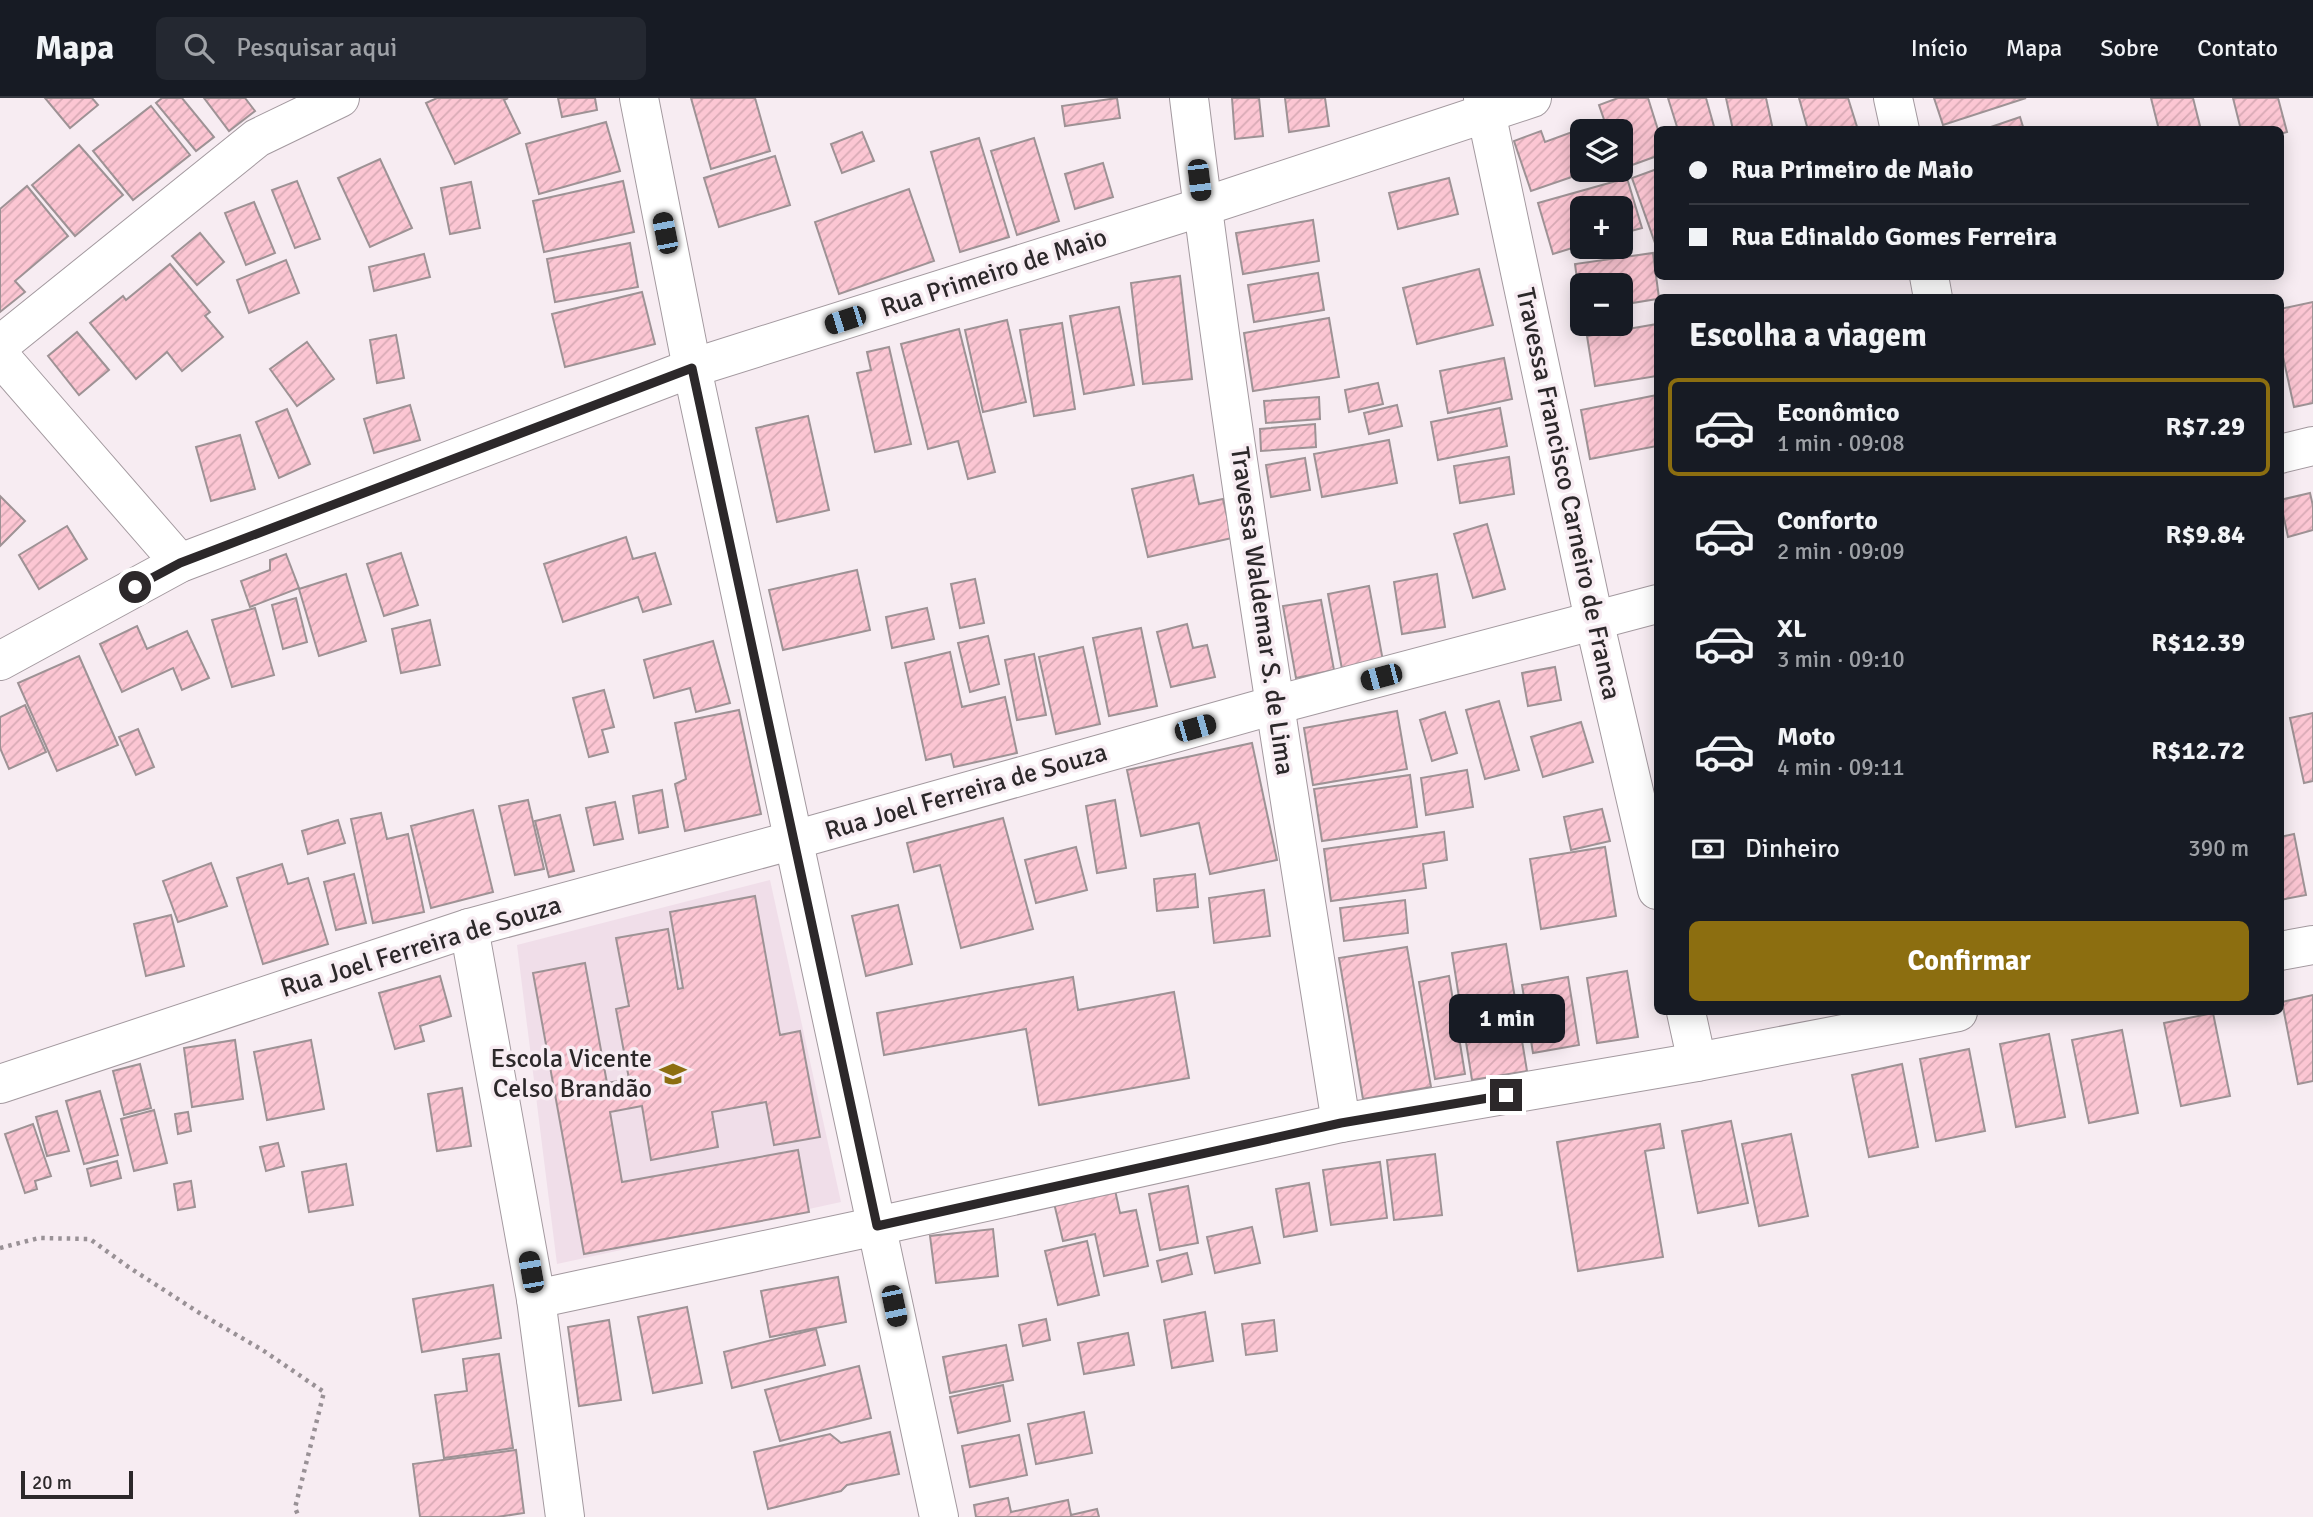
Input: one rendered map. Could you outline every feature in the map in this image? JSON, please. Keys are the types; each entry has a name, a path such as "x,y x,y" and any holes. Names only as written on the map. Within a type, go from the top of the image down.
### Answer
{"street":[{"path":"0,345 257,138 340,98"},
{"path":"639,98 692,368 940,1517"},
{"name":"Travessa Waldemar S. de Lima","path":"1189,98 1202,207 1275,705 1341,1123"},
{"name":"Rua Primeiro de Maio","path":"0,661 180,563 692,368 1202,207 1485,106 1532,98"},
{"path":"1894,98 1899,126"},
{"name":"Travessa Francisco Carneiro de Franca","path":"1485,106 1594,620 1654,877"},
{"path":"0,356 180,563"},
{"path":"2284,453 2313,446"},
{"name":"Rua Joel Ferreira de Souza","path":"0,1084 469,928 1275,705 1654,605"},
{"path":"469,928 536,1299 565,1517"},
{"path":"2284,950 2313,944"},
{"path":"1687,1015 1697,1062"},
{"path":"536,1299 1341,1123 1697,1062 1942,1015"}],"path":[{"path":"0,1248 39,1238 90,1239 127,1266 201,1314 264,1350 324,1391 295,1508 299,1517"}],"shaded area":[{"name":"Escola Vicente Celso Brandão","path":"770,880 841,1202 557,1264 517,945"}],"building":[{"path":"45,98 92,98 98,105 70,128"},
{"path":"162,98 182,98 214,137 196,151 156,103"},
{"path":"204,98 245,98 255,111 229,131"},
{"path":"437,98 508,98 504,100 520,133 455,164 426,103"},
{"path":"558,98 595,98 597,110 562,117"},
{"path":"691,98 755,98 770,151 711,169"},
{"path":"1117,98 1120,118 1065,126 1062,106"},
{"path":"1232,98 1259,98 1263,136 1235,139"},
{"path":"1285,98 1325,98 1329,126 1289,132"},
{"path":"1618,98 1648,98 1657,126 1654,126 1654,157 1633,165 1633,119 1604,119 1599,105"},
{"path":"1668,98 1706,98 1714,126 1677,126"},
{"path":"1726,98 1766,98 1772,126 1732,126"},
{"path":"1799,98 1848,98 1857,126 1807,126"},
{"path":"1934,98 2026,98 1943,125"},
{"path":"2151,98 2193,98 2200,126 2158,126"},
{"path":"2233,98 2278,98 2287,132 2284,133 2284,126 2240,126"},
{"path":"151,106 190,155 133,200 93,151"},
{"path":"2020,117 2023,126 1994,126"},
{"path":"606,122 620,171 539,194 526,144"},
{"path":"1541,131 1545,142 1570,133 1570,178 1531,191 1514,141"},
{"path":"862,132 874,161 842,173 831,144"},
{"path":"979,138 1009,237 960,252 931,152"},
{"path":"1034,138 1059,221 1017,235 991,151"},
{"path":"79,145 123,195 75,236 32,185"},
{"path":"775,156 790,205 719,227 704,178"},
{"path":"380,159 412,228 370,247 338,178"},
{"path":"1103,163 1113,197 1075,209 1065,174"},
{"path":"1654,170 1654,240 1633,178"},
{"path":"1449,178 1458,214 1398,229 1389,193"},
{"path":"297,181 320,239 295,248 272,190"},
{"path":"623,181 634,232 544,252 533,201"},
{"path":"471,182 480,228 450,234 441,188"},
{"path":"1613,182 1628,182 1632,196 1570,196 1570,249 1553,254 1538,203"},
{"path":"27,186 68,236 15,281 25,292 0,312 0,209"},
{"path":"909,189 934,261 839,294 815,222"},
{"path":"1633,198 1642,228 1633,230"},
{"path":"254,202 275,253 246,265 225,213"},
{"path":"1313,220 1319,261 1243,274 1236,233"},
{"path":"200,233 224,262 197,285 172,256"},
{"path":"630,243 638,287 555,302 547,259"},
{"path":"1653,253 1654,280 1657,280 1658,294 1654,294 1654,299 1633,303 1633,273 1576,273 1575,264 1633,259 1633,256"},
{"path":"424,254 430,277 374,291 369,267"},
{"path":"286,260 299,293 249,313 237,280"},
{"path":"170,264 210,312 205,316 223,337 182,371 167,352 136,379 90,323 123,296 126,300"},
{"path":"1479,269 1493,325 1417,344 1403,288"},
{"path":"1318,273 1324,310 1254,322 1248,285"},
{"path":"1180,276 1192,379 1143,384 1131,283"},
{"path":"642,292 655,344 565,367 552,314"},
{"path":"2313,302 2313,403 2294,407 2284,361 2284,308"},
{"path":"1119,307 1134,385 1084,394 1070,316"},
{"path":"1329,318 1339,377 1253,391 1244,333"},
{"path":"1007,320 1026,402 983,412 965,330"},
{"path":"1062,323 1075,409 1034,416 1020,330"},
{"path":"1654,325 1654,376 1595,386 1587,336 1633,336 1633,328"},
{"path":"959,329 995,472 968,479 958,441 928,449 901,344"},
{"path":"77,332 109,370 79,395 48,356"},
{"path":"396,335 404,378 377,383 370,340"},
{"path":"307,342 334,379 297,406 270,369"},
{"path":"889,347 911,444 875,452 857,373 871,370 867,352"},
{"path":"1504,358 1512,399 1448,413 1440,371"},
{"path":"1378,383 1383,404 1349,412 1345,390"},
{"path":"1654,396 1654,447 1590,459 1581,410"},
{"path":"1319,397 1320,419 1266,423 1264,401"},
{"path":"410,405 420,440 374,453 364,419"},
{"path":"1397,405 1402,426 1369,434 1364,413"},
{"path":"1500,408 1507,446 1438,460 1431,422"},
{"path":"287,409 310,464 279,478 256,422"},
{"path":"808,416 829,510 777,522 756,428"},
{"path":"1315,424 1316,447 1261,451 1260,429"},
{"path":"240,435 255,489 211,501 196,447"},
{"path":"1389,440 1397,483 1322,497 1314,454"},
{"path":"1509,457 1514,494 1460,503 1454,466"},
{"path":"1305,458 1310,490 1271,497 1266,465"},
{"path":"1193,475 1199,504 1223,499 1232,538 1148,557 1132,489"},
{"path":"2310,493 2313,530 2288,537 2284,499"},
{"path":"0,496 25,521 0,546"},
{"path":"1487,524 1505,589 1473,598 1454,534"},
{"path":"67,526 87,559 39,589 19,555"},
{"path":"626,537 633,559 655,553 671,604 643,612 638,597 563,622 544,564"},
{"path":"401,553 418,605 384,616 367,564"},
{"path":"286,554 299,588 250,607 241,581 270,570 270,560"},
{"path":"857,570 870,630 783,650 769,590"},
{"path":"346,574 366,641 319,656 299,589"},
{"path":"1437,574 1445,627 1402,634 1394,582"},
{"path":"975,579 984,623 960,628 951,584"},
{"path":"1369,586 1383,661 1342,669 1328,594"},
{"path":"296,598 307,642 283,649 272,605"},
{"path":"1321,600 1334,670 1296,678 1283,606"},
{"path":"255,608 274,675 232,687 212,620"},
{"path":"927,608 934,639 892,648 886,617"},
{"path":"430,620 440,665 401,673 392,629"},
{"path":"1187,624 1193,648 1207,645 1215,677 1171,687 1157,632"},
{"path":"137,626 147,649 187,631 209,678 182,690 173,668 122,692 100,644"},
{"path":"1141,628 1157,706 1109,716 1093,638"},
{"path":"988,636 999,684 970,692 958,643"},
{"path":"713,641 730,703 696,712 690,688 654,698 644,660"},
{"path":"1083,647 1100,724 1056,734 1039,657"},
{"path":"950,652 962,707 1005,697 1017,753 954,767 951,754 926,760 905,663"},
{"path":"1034,654 1046,715 1017,720 1005,660"},
{"path":"79,656 118,745 57,771 18,683"},
{"path":"1555,667 1561,700 1528,706 1522,673"},
{"path":"604,690 614,727 602,730 608,752 589,757 573,698"},
{"path":"1499,701 1519,770 1485,779 1466,710"},
{"path":"25,705 46,752 9,769 0,748 0,717"},
{"path":"739,710 761,814 685,831 675,784 686,779 675,723"},
{"path":"1397,711 1407,769 1313,785 1304,728"},
{"path":"1445,712 1457,753 1432,761 1420,720"},
{"path":"2313,713 2313,781 2304,783 2290,718"},
{"path":"1581,722 1593,762 1543,777 1531,737"},
{"path":"138,729 154,767 136,775 119,737"},
{"path":"1252,743 1277,860 1210,874 1199,823 1141,836 1127,770"},
{"path":"1467,770 1473,807 1426,815 1421,778"},
{"path":"1410,775 1417,827 1322,841 1314,789"},
{"path":"662,790 668,827 639,833 633,796"},
{"path":"528,800 544,869 515,875 499,806"},
{"path":"1115,800 1126,868 1097,873 1086,806"},
{"path":"615,802 623,839 594,845 586,808"},
{"path":"1602,809 1610,841 1571,850 1564,817"},
{"path":"473,810 493,892 431,908 411,826"},
{"path":"381,813 387,839 408,834 424,912 373,923 351,819"},
{"path":"560,815 574,871 549,877 535,821"},
{"path":"1003,818 1033,929 961,948 940,865 914,872 907,843"},
{"path":"338,820 345,843 308,854 302,831"},
{"path":"1444,832 1447,860 1423,864 1426,888 1331,901 1324,849"},
{"path":"2294,834 2306,895 2284,899 2284,836"},
{"path":"1076,847 1087,890 1036,903 1025,860"},
{"path":"1605,847 1616,916 1541,929 1530,859"},
{"path":"211,863 227,906 178,922 163,881"},
{"path":"282,864 288,884 308,878 328,944 263,964 237,878"},
{"path":"354,874 366,923 336,930 324,882"},
{"path":"1195,874 1198,907 1157,911 1154,879"},
{"path":"1264,890 1270,936 1214,943 1209,898"},
{"name":"Escola Vicente Celso Brandão","path":"755,896 780,1035 800,1031 820,1137 774,1145 766,1102 712,1112 718,1147 651,1160 642,1106 610,1112 622,1182 798,1150 809,1212 584,1254 533,973 585,963 607,1083 629,1079 616,1009 629,1006 616,938 668,929 678,989 683,988 670,912"},
{"path":"1405,900 1408,933 1344,941 1340,908"},
{"path":"898,905 912,964 866,976 852,916"},
{"path":"171,915 184,966 146,976 134,924"},
{"path":"1506,944 1527,1071 1472,1080 1452,953"},
{"path":"1407,947 1431,1087 1363,1099 1339,958"},
{"path":"1627,971 1638,1037 1597,1043 1587,978"},
{"path":"440,976 451,1016 420,1026 424,1041 395,1049 379,993"},
{"path":"1449,976 1465,1074 1435,1079 1419,982"},
{"path":"1073,977 1078,1010 1174,992 1189,1078 1039,1105 1026,1029 884,1055 877,1013"},
{"path":"1568,977 1579,1045 1533,1053 1522,985"},
{"path":"2313,995 2313,1081 2298,1084 2284,1002"},
{"path":"2213,1015 2230,1096 2181,1106 2164,1023"},
{"path":"2122,1030 2138,1113 2089,1123 2072,1040"},
{"path":"2049,1034 2065,1117 2016,1127 2000,1044"},
{"path":"235,1040 243,1099 192,1107 184,1048"},
{"path":"311,1040 324,1109 267,1120 254,1052"},
{"path":"1969,1049 1985,1131 1936,1141 1920,1059"},
{"path":"140,1064 151,1108 124,1115 113,1071"},
{"path":"1902,1064 1918,1147 1869,1157 1852,1075"},
{"path":"462,1088 471,1146 437,1151 428,1094"},
{"path":"100,1091 118,1155 84,1164 66,1101"},
{"path":"154,1110 167,1163 134,1171 121,1119"},
{"path":"57,1111 69,1151 47,1156 36,1117"},
{"path":"188,1112 191,1131 178,1134 175,1114"},
{"path":"1731,1121 1748,1203 1698,1213 1682,1131"},
{"path":"33,1124 51,1176 35,1181 37,1189 25,1193 5,1134"},
{"path":"1660,1124 1664,1148 1645,1151 1663,1257 1578,1271 1557,1142"},
{"path":"1791,1134 1808,1216 1759,1226 1742,1144"},
{"path":"278,1143 284,1166 266,1171 260,1147"},
{"path":"1435,1154 1442,1215 1394,1220 1387,1160"},
{"path":"117,1161 121,1178 91,1186 87,1169"},
{"path":"1380,1162 1387,1218 1331,1225 1323,1170"},
{"path":"346,1164 353,1205 309,1212 302,1172"},
{"path":"191,1181 195,1207 178,1210 174,1184"},
{"path":"1309,1183 1317,1231 1284,1237 1276,1189"},
{"path":"1188,1186 1198,1243 1160,1250 1149,1194"},
{"path":"1115,1190 1120,1213 1136,1210 1148,1266 1104,1276 1095,1234 1063,1241 1054,1203"},
{"path":"1252,1227 1260,1263 1215,1273 1207,1237"},
{"path":"993,1229 998,1276 936,1283 930,1236"},
{"path":"1087,1241 1099,1295 1058,1305 1045,1251"},
{"path":"1187,1253 1192,1274 1162,1282 1157,1261"},
{"path":"838,1277 846,1322 770,1337 761,1291"},
{"path":"493,1285 501,1338 422,1352 413,1299"},
{"path":"687,1307 702,1383 653,1393 638,1317"},
{"path":"1205,1312 1213,1361 1172,1368 1164,1320"},
{"path":"1046,1319 1050,1340 1023,1346 1019,1325"},
{"path":"609,1320 621,1400 579,1406 568,1327"},
{"path":"1274,1320 1277,1351 1246,1355 1242,1324"},
{"path":"816,1329 825,1365 732,1388 724,1352"},
{"path":"1128,1333 1134,1365 1084,1374 1078,1343"},
{"path":"1006,1345 1013,1380 950,1393 943,1357"},
{"path":"499,1354 513,1448 444,1458 435,1395 467,1391 463,1359"},
{"path":"859,1366 871,1418 780,1441 765,1390"},
{"path":"1003,1385 1010,1421 958,1433 950,1397"},
{"path":"1084,1412 1092,1453 1036,1464 1028,1424"},
{"path":"890,1432 899,1474 847,1485 841,1491 768,1509 754,1452 830,1434 841,1443"},
{"path":"1019,1435 1027,1475 970,1487 962,1446"},
{"path":"516,1450 524,1513 497,1517 420,1517 413,1464"},
{"path":"1008,1498 1011,1512 1068,1500 1071,1515 1097,1509 1099,1517 976,1517 974,1505"}],"place":[{"name":"Escola Vicente Celso Brandão","path":"673,1074"}],"route":[{"path":"135,587 180,563 692,368 877,1226 1341,1123 1506,1095"}]}
